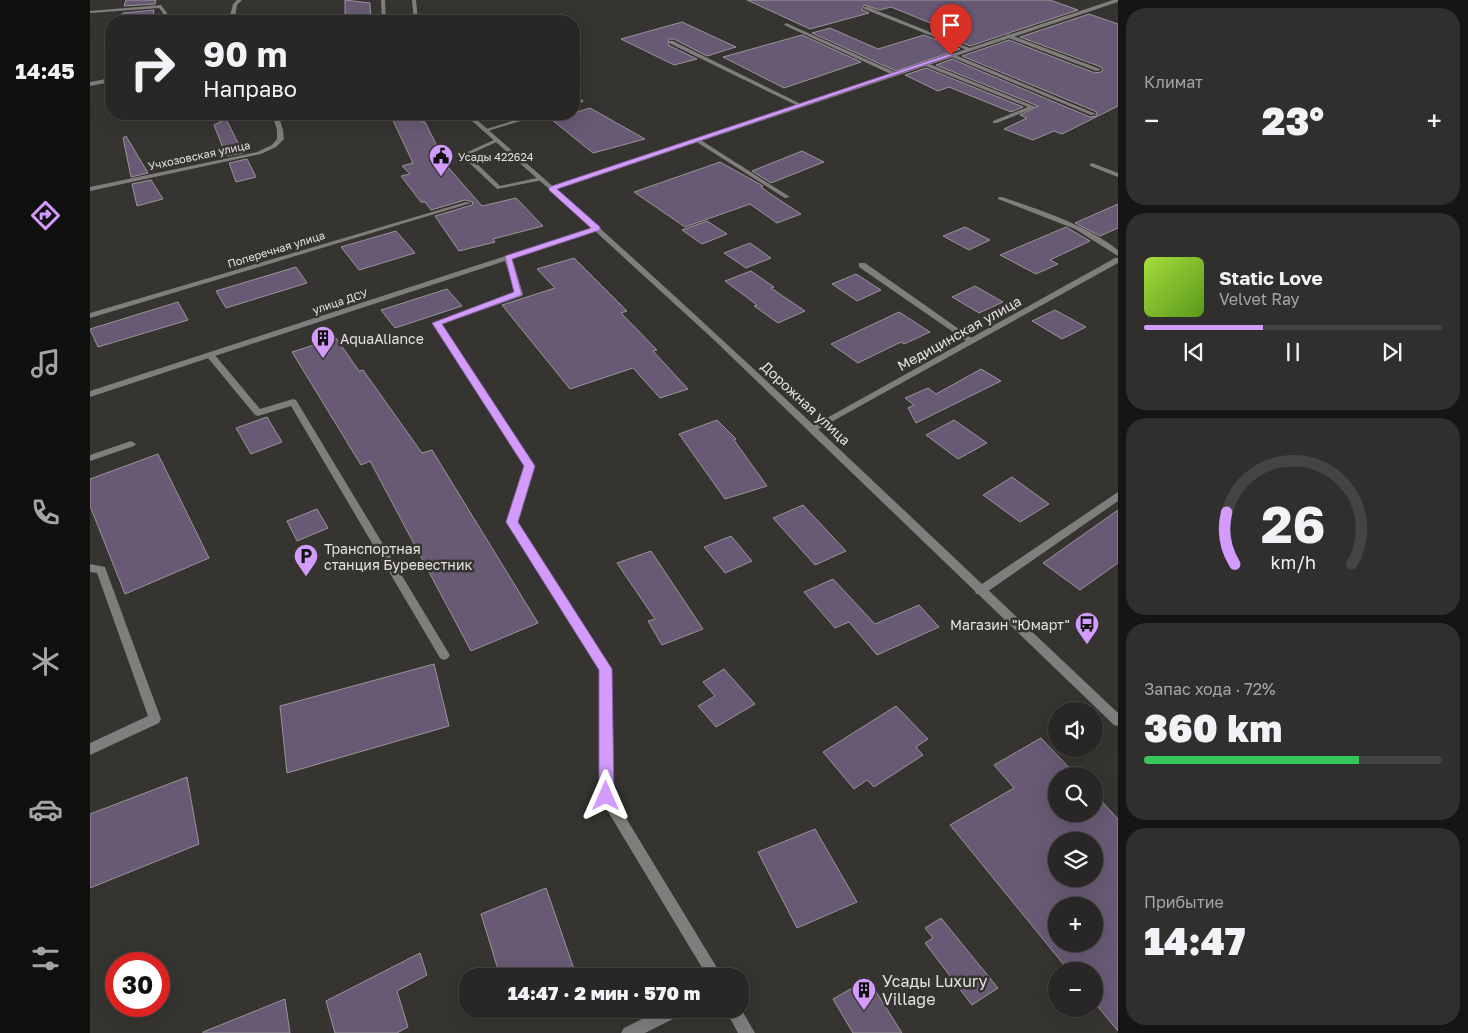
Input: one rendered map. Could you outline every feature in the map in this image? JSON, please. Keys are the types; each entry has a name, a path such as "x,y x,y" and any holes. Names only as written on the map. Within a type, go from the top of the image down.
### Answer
{"street":[{"path":"232,15 235,4 240,0"},
{"path":"382,0 383,15"},
{"path":"414,0 415,15"},
{"path":"552,189 1118,0"},
{"path":"90,12 161,6 165,15"},
{"path":"866,8 969,49"},
{"path":"786,24 895,74"},
{"path":"1008,36 1098,70"},
{"path":"671,42 800,105"},
{"path":"951,55 1093,114"},
{"path":"925,64 1033,107 995,122"},
{"path":"90,84 105,81"},
{"name":"Учхозовская улица","path":"90,189 259,153 276,145 282,139 282,132 277,120"},
{"name":"Дорожная улица","path":"474,120 597,228 812,429 1118,721"},
{"path":"486,130 520,120"},
{"path":"498,140 464,155 499,188 541,179"},
{"path":"697,140 787,197"},
{"path":"1092,165 1118,175"},
{"path":"1000,198 1066,223 1109,246 1118,254"},
{"name":"Поперечная улица","path":"90,316 468,202"},
{"name":"улица ДСУ","path":"90,394 211,356 597,228"},
{"path":"508,258 519,294 437,323 529,466 512,522 606,669 606,796 710,968"},
{"name":"Медицинская улица","path":"812,429 1118,260"},
{"path":"862,265 972,341"},
{"path":"211,356 258,413 294,402 444,655"},
{"path":"90,458 131,444"},
{"path":"980,591 1118,496"},
{"path":"90,568 101,570 155,719 90,749"},
{"path":"629,1033 660,1018"},
{"path":"738,1018 746,1033"}],"building":[{"path":"126,0 156,0 155,4 124,6"},
{"path":"345,0 370,3 371,15 345,15"},
{"path":"747,0 1050,0 1078,10 970,46 935,32 945,29 891,7 880,10 864,5 862,10 869,13 810,29"},
{"path":"154,10 153,15 122,15 123,13"},
{"path":"1089,14 1118,24 1118,106 1062,134 1054,131 1033,140 1004,129 1027,118 1020,115 1038,106 936,65 952,59 1090,117 1096,116 1097,112 962,56 1009,40 1095,73 1101,72 1103,70 1101,67 1020,37"},
{"path":"682,22 736,47 707,56 674,39 669,39 668,45 697,59 674,65 621,39"},
{"path":"830,28 878,49 924,35 960,49 896,71 812,33"},
{"path":"802,35 861,62 784,88 723,57"},
{"path":"926,68 1023,107 1011,112 949,87 938,91 905,75"},
{"path":"590,108 645,139 593,153 552,120 580,120 580,111"},
{"path":"226,120 243,153 226,156 214,125"},
{"path":"393,120 420,120 425,122 447,166 482,206 516,198 543,226 493,239 495,242 459,251 435,216 472,205 473,202 465,200 431,210 425,202 421,202 401,176 410,174 402,166 413,163"},
{"path":"126,136 148,173 131,177 123,138"},
{"path":"802,151 824,162 771,183 752,171"},
{"path":"247,159 256,177 236,182 229,163"},
{"path":"720,162 763,186 761,187 801,214 777,223 750,204 685,227 634,192"},
{"path":"151,180 163,199 137,206 132,184"},
{"path":"1118,204 1118,228 1100,236 1075,223"},
{"path":"707,221 727,234 702,244 682,230"},
{"path":"965,227 990,240 969,250 943,236"},
{"path":"1066,227 1090,241 1050,260 1058,264 1036,274 1000,255"},
{"path":"396,231 415,253 359,270 341,247"},
{"path":"750,243 771,258 746,268 724,253"},
{"path":"574,258 627,311 621,313 657,350 653,351 688,389 660,398 633,368 570,389 502,305 555,288 537,269"},
{"path":"296,267 307,283 226,308 216,291"},
{"path":"751,271 774,287 771,288 805,311 778,323 754,306 757,305 725,281"},
{"path":"856,274 881,290 857,301 832,284"},
{"path":"975,286 1003,302 979,313 952,297"},
{"path":"447,289 462,306 395,328 381,310"},
{"path":"178,302 188,320 98,347 90,329"},
{"path":"1055,310 1086,327 1062,339 1032,321"},
{"path":"899,312 930,332 904,344 901,342 858,363 831,344"},
{"path":"336,338 359,371 363,370 422,453 432,450 538,623 471,651 370,461 361,465 292,352"},
{"path":"981,369 1001,381 916,423 908,408 914,405 905,398 928,388 936,394"},
{"path":"267,417 282,442 251,454 236,428"},
{"path":"717,420 736,439 734,440 767,486 725,499 679,434"},
{"path":"954,420 987,443 958,459 926,435"},
{"path":"158,454 209,558 125,594 90,506 90,479"},
{"path":"1012,477 1049,504 1020,522 983,495"},
{"path":"803,505 846,551 815,565 773,518"},
{"path":"317,509 328,528 297,541 287,521"},
{"path":"1118,510 1118,563 1080,590 1043,563"},
{"path":"731,536 752,561 725,573 704,547"},
{"path":"651,551 703,629 662,645 648,621 655,619 617,563"},
{"path":"833,579 875,624 919,605 939,627 877,655 849,622 835,628 804,592"},
{"path":"434,664 449,726 287,773 280,706"},
{"path":"724,669 755,704 716,727 698,706 715,696 703,682"},
{"path":"896,706 928,739 916,747 923,755 874,787 867,780 854,789 823,752"},
{"path":"1041,738 1048,745 1048,757 1059,757 1068,767 1048,767 1048,822 1103,822 1103,803 1118,819 1118,1031 1103,1013 1103,962 1062,962 1054,952 1103,952 1103,897 1048,897 1048,945 950,825 1014,788 994,765"},
{"path":"187,777 199,844 90,888 90,814"},
{"path":"815,829 857,902 797,928 758,852"},
{"path":"546,888 574,968 498,968 481,914"},
{"path":"941,918 998,988 972,1005 925,943 933,938 925,928"},
{"path":"420,953 427,975 397,991 408,1027 397,1033 335,1033 326,1001"},
{"name":"Усады Luxury Village","path":"868,979 902,1033 853,1033 833,999"},
{"path":"285,999 290,1033 203,1033 203,1032"}],"place":[{"name":"Усады 422624","path":"441,177"},
{"name":"AquaAliance","path":"323,359"},
{"name":"Транспортная станция Буревестник","path":"306,577"},
{"name":"Магазин \"Юмарт\"","path":"1087,645"},
{"name":"Усады Luxury Village","path":"864,1011"}],"route":[{"path":"606,796 606,669 512,522 529,466 437,323 519,294 508,258 597,228 552,189 951,55"}]}
